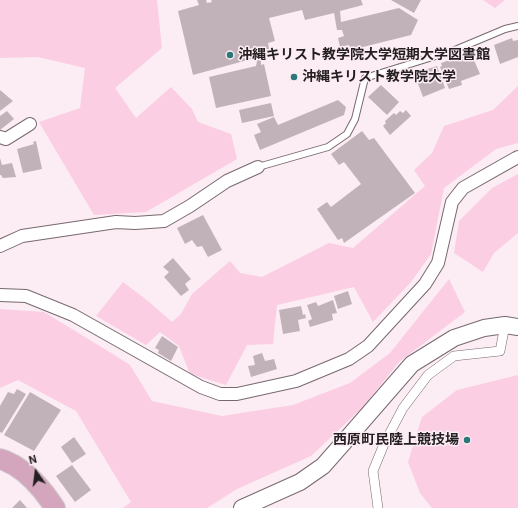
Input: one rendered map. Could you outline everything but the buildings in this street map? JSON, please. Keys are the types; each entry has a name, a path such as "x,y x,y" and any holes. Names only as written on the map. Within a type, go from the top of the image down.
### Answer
{"main road":[{"path":"0,458 19,468 33,479 47,495 55,508"}],"street":[{"path":"0,137 6,139 30,124"},
{"path":"0,295 26,296 73,316 201,387 220,394 237,394 296,381 349,359 368,346 425,284 438,263 452,202 463,188 518,157"},
{"path":"0,246 22,236 116,222 135,223 164,221 190,206 227,181 258,168"},
{"path":"242,508 300,482 323,466 412,364 454,338 484,328 511,326 500,351 454,356 428,375 403,408 384,444 373,471 378,508"}],"lane":[{"path":"258,168 328,147 347,134 355,119 365,78 456,50 505,29 518,26"}],"shaded area":[{"path":"0,0 157,0 162,48 115,88 136,118 171,87 192,109 198,122 231,134 237,159 146,212 94,215 39,122 80,108 85,68 38,57 0,58"},
{"path":"483,0 505,0 495,8"},
{"path":"518,86 518,143 496,149 444,188 431,254 411,282 373,322 354,287 277,305 273,344 247,345 226,385 190,374 179,346 160,332 146,345 96,316 123,282 172,322 181,314 192,294 230,261 240,273 262,277 329,243 353,248 425,186 414,170 432,153 444,126 493,110"},
{"path":"518,174 518,233 494,253 483,272 454,253 459,221 492,188"},
{"path":"449,279 465,312 399,362 364,406 311,456 237,489 207,508 123,508 131,502 76,411 18,380 0,388 0,309 44,312 130,365 152,401 222,416 293,405 350,383 390,353"},
{"name":"西原町民陸上競技場","path":"518,375 518,508 432,508 420,493 408,462 422,417 457,390"}],"place":[{"name":"沖縄キリスト教学院大学短期大学図書館","path":"230,55"},
{"name":"沖縄キリスト教学院大学","path":"294,77"},
{"name":"西原町民陸上競技場","path":"467,440"}]}
